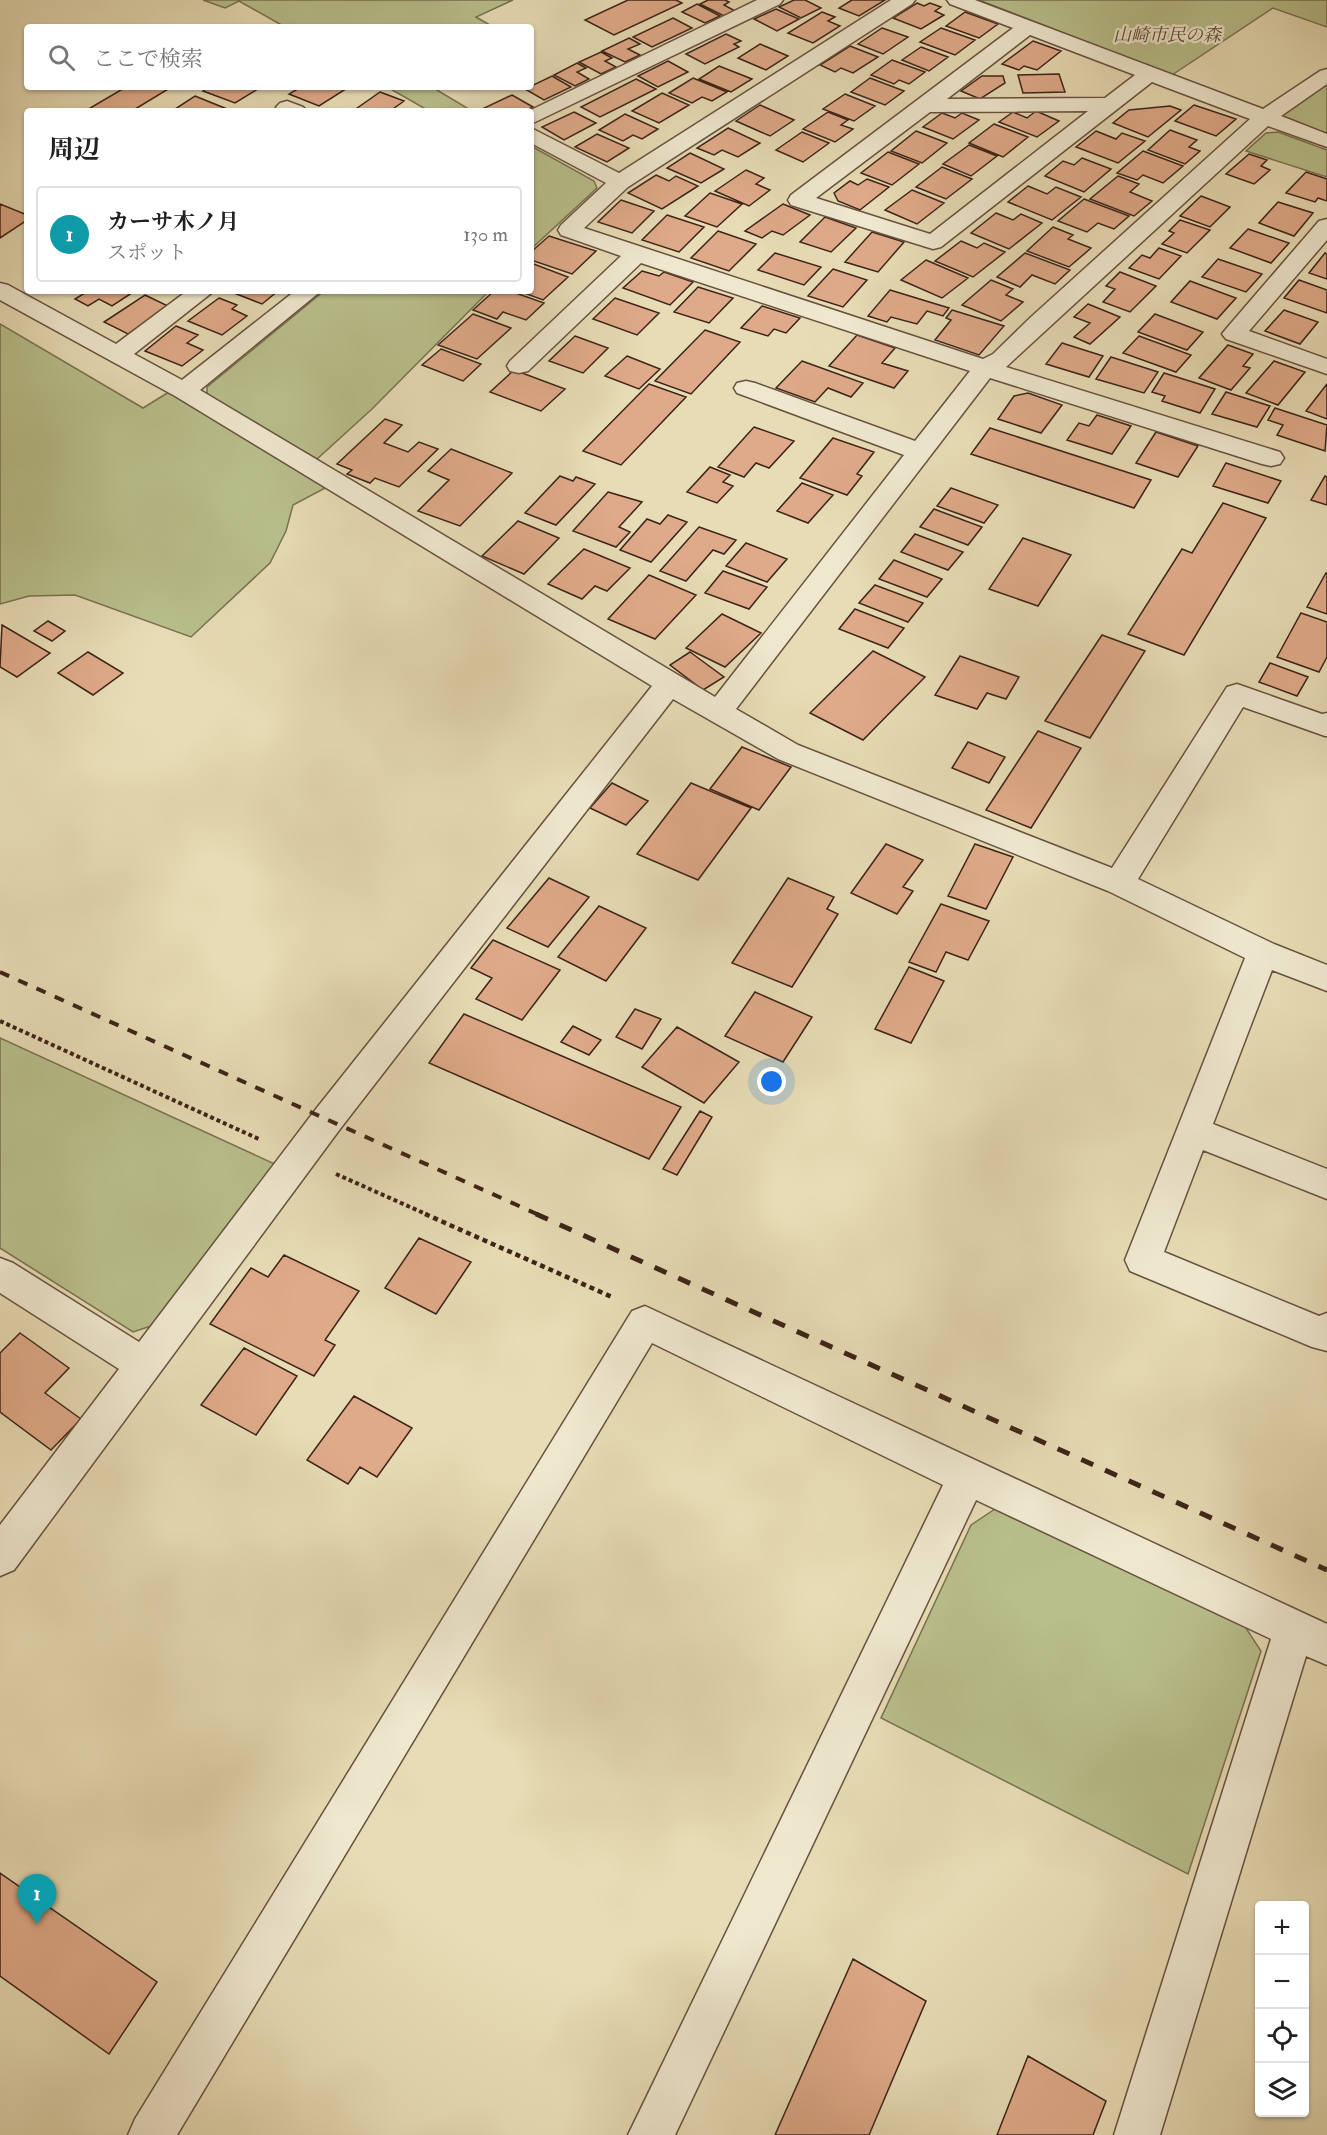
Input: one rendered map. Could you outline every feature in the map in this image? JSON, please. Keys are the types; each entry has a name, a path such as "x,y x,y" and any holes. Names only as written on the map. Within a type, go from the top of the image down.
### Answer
{"street":[{"path":"534,117 772,0"},
{"path":"905,0 620,182 568,230 985,368 1271,458"},
{"path":"957,0 1327,141"},
{"path":"1028,27 799,201 933,242 1149,74"},
{"path":"718,714 985,368 1002,359 1039,322 1264,118 1327,75"},
{"path":"925,106 1110,104"},
{"path":"534,136 620,182"},
{"path":"1327,226 1234,334 1327,367"},
{"path":"519,366 637,254"},
{"path":"0,290 184,391 718,714 788,752 1119,883 1263,952 1327,978"},
{"path":"118,354 198,294"},
{"path":"184,391 305,294"},
{"path":"746,388 920,452"},
{"path":"0,1557 328,1119 669,684"},
{"path":"1119,883 1237,694 1325,726 1327,723"},
{"path":"1263,952 1143,1260 1326,1335"},
{"path":"1192,1131 1327,1184"},
{"path":"0,1274 144,1365"},
{"path":"151,2135 645,1322 966,1477 1310,1637 1137,2135"},
{"path":"651,2135 966,1477"}],"green space":[{"path":"203,0 513,0 476,17 488,24 280,24 239,1 225,8"},
{"name":"山崎市民の森","path":"979,0 1327,0 1327,27 1273,8 1172,75"},
{"path":"1327,80 1327,134 1278,115"},
{"path":"392,90 437,90 467,108 424,108"},
{"path":"1278,132 1327,150 1327,177 1246,151 1266,133"},
{"path":"534,148 594,181 597,188 534,246"},
{"path":"320,294 486,294 372,409 317,459 207,397 207,387"},
{"path":"0,324 143,408 169,392 329,486 293,505 286,531 270,563 191,637 75,595 29,596 0,604"},
{"path":"0,1038 277,1165 154,1325 133,1332 0,1248"},
{"path":"995,1509 1244,1625 1261,1651 1188,1874 881,1718 971,1525"}],"building":[{"path":"628,0 676,0 682,3 614,35 585,20"},
{"path":"708,0 725,0 729,2 724,5 735,11 724,16 700,4"},
{"path":"794,0 805,0 821,8 801,18 779,7"},
{"path":"852,0 885,0 859,16 839,8"},
{"path":"917,3 924,6 930,3 941,7 935,11 944,15 921,29 893,18"},
{"path":"697,4 720,16 705,23 682,12"},
{"path":"776,9 799,19 777,31 754,19"},
{"path":"822,12 835,17 828,21 840,26 813,43 788,33"},
{"path":"965,12 998,24 979,38 946,26"},
{"path":"673,18 692,28 652,47 633,37"},
{"path":"882,28 908,37 883,54 858,44"},
{"path":"941,28 975,40 955,55 920,42"},
{"path":"726,34 741,41 734,44 739,47 705,64 686,54"},
{"path":"629,38 640,44 628,49 640,55 625,62 602,51"},
{"path":"1033,41 1061,51 1037,70 1024,66 1019,70 1002,64"},
{"path":"760,44 788,56 766,70 738,58"},
{"path":"850,46 878,57 853,73 841,68 835,72 820,65"},
{"path":"921,47 948,57 929,71 902,60"},
{"path":"601,52 612,58 605,61 616,67 601,74 579,62"},
{"path":"892,60 925,72 909,84 899,80 894,84 871,75"},
{"path":"668,61 688,72 658,87 638,76"},
{"path":"577,63 586,68 577,72 589,79 575,86 554,75"},
{"path":"719,66 752,79 731,92 699,79"},
{"path":"1059,74 1065,92 1023,93 1018,75"},
{"path":"552,76 571,87 544,100 527,90 534,90 534,85"},
{"path":"982,76 1003,76 1005,83 980,99 961,91"},
{"path":"693,78 727,92 712,101 702,97 692,103 669,93"},
{"path":"870,78 904,91 885,105 851,92"},
{"path":"636,79 656,89 600,117 581,107"},
{"path":"121,90 167,90 137,108 90,108"},
{"path":"204,90 256,90 235,103 203,91"},
{"path":"296,90 344,90 319,106 289,94"},
{"path":"380,92 404,101 394,108 357,108"},
{"path":"662,93 689,105 659,123 632,111"},
{"path":"845,94 875,106 854,121 823,109"},
{"path":"512,95 533,107 531,108 484,108"},
{"path":"195,96 225,108 177,108"},
{"path":"760,105 794,120 770,136 736,121"},
{"path":"1194,105 1236,119 1216,136 1175,121"},
{"path":"1170,106 1181,110 1148,137 1113,123 1129,110"},
{"path":"1036,111 1059,121 1037,137 999,122 1013,112 1027,118"},
{"path":"574,112 596,123 564,140 542,127"},
{"path":"828,112 848,120 841,125 853,129 835,142 803,129"},
{"path":"942,113 955,118 962,113 979,120 953,139 923,127"},
{"path":"625,114 658,129 642,139 633,135 623,141 599,130"},
{"path":"994,124 1028,137 1003,157 969,143"},
{"path":"728,128 760,143 738,157 722,150 714,155 697,148"},
{"path":"1170,130 1197,140 1189,147 1200,151 1185,164 1148,150"},
{"path":"916,131 947,143 922,163 891,151"},
{"path":"1096,131 1116,139 1122,133 1145,141 1118,163 1076,147"},
{"path":"802,132 829,143 803,162 776,150"},
{"path":"597,134 629,148 607,162 575,147"},
{"path":"969,145 997,156 971,176 943,164"},
{"path":"1143,151 1183,166 1163,183 1143,175 1137,180 1117,173"},
{"path":"888,152 919,164 892,185 861,173"},
{"path":"690,153 724,169 701,183 667,168"},
{"path":"1249,154 1267,160 1261,166 1270,170 1254,184 1226,174"},
{"path":"1082,158 1111,169 1084,192 1045,176 1063,161 1074,165"},
{"path":"942,167 972,179 946,199 916,187"},
{"path":"746,170 764,178 756,184 770,190 749,206 715,191"},
{"path":"1306,172 1327,179 1327,201 1318,198 1315,202 1286,193"},
{"path":"656,175 669,181 676,176 698,186 662,209 628,193"},
{"path":"1118,176 1139,184 1130,192 1152,201 1134,216 1090,199"},
{"path":"867,179 889,187 860,210 838,201 834,193 850,181 858,185"},
{"path":"1028,186 1047,194 1056,187 1081,197 1052,220 1008,202"},
{"path":"912,190 944,203 917,224 885,210"},
{"path":"710,193 742,204 717,227 685,216"},
{"path":"1201,196 1230,207 1210,227 1180,216"},
{"path":"1084,199 1129,216 1114,229 1098,223 1087,232 1058,221"},
{"path":"621,200 654,211 632,233 598,222"},
{"path":"1278,202 1313,213 1294,236 1259,223"},
{"path":"0,204 24,214 24,222 0,238"},
{"path":"783,204 810,215 783,235 772,231 762,238 745,231"},
{"path":"996,213 1013,220 1021,214 1042,223 1009,249 971,233"},
{"path":"667,215 704,227 679,252 642,240"},
{"path":"825,217 856,228 831,252 800,242"},
{"path":"1180,220 1210,230 1187,253 1162,244 1174,233 1169,231"},
{"path":"1053,227 1073,235 1068,239 1091,248 1069,267 1027,251"},
{"path":"1248,229 1289,243 1271,263 1230,248"},
{"path":"718,231 756,244 729,271 691,258"},
{"path":"872,232 904,242 878,272 845,262"},
{"path":"549,236 596,251 572,274 534,261 534,249"},
{"path":"961,241 977,248 984,243 1005,252 973,277 935,261"},
{"path":"1159,248 1181,256 1159,279 1129,268 1142,255 1150,258"},
{"path":"775,253 821,267 804,285 758,270"},
{"path":"1025,253 1070,270 1055,284 1032,275 1020,287 997,277"},
{"path":"1325,253 1327,254 1327,279 1309,273"},
{"path":"1218,259 1262,274 1246,292 1202,277"},
{"path":"926,260 968,278 942,298 901,280"},
{"path":"534,264 568,277 543,300 527,294 534,294"},
{"path":"833,269 867,280 843,307 808,296"},
{"path":"642,271 659,276 664,272 693,282 670,305 623,288"},
{"path":"1120,272 1156,286 1130,312 1103,302 1115,289 1106,286"},
{"path":"991,280 1013,289 1006,295 1023,302 1001,321 962,305"},
{"path":"1299,280 1327,290 1327,313 1284,298"},
{"path":"1190,281 1236,298 1217,319 1171,302"},
{"path":"698,287 733,298 709,323 674,312"},
{"path":"890,290 949,308 943,316 927,311 917,324 891,317 887,322 868,316"},
{"path":"83,294 130,294 112,306 99,299 88,306 75,299"},
{"path":"237,294 274,294 262,304"},
{"path":"491,294 518,294 544,303 526,320 503,312 497,319 473,310"},
{"path":"145,295 168,306 128,334 104,322"},
{"path":"219,298 237,305 232,309 247,316 222,335 188,321"},
{"path":"615,298 659,313 637,335 593,319"},
{"path":"1088,304 1120,317 1090,344 1074,337 1090,323 1074,317"},
{"path":"762,306 800,318 786,333 774,329 768,336 741,328"},
{"path":"952,310 1004,326 979,355 935,340 951,320 946,318"},
{"path":"1284,310 1318,322 1300,344 1265,331"},
{"path":"473,314 511,328 477,359 438,345"},
{"path":"1155,314 1203,332 1187,350 1138,332"},
{"path":"176,326 198,335 187,343 203,350 182,366 145,351"},
{"path":"705,330 740,342 691,394 655,381"},
{"path":"857,335 895,348 882,363 908,371 894,388 829,366"},
{"path":"575,336 608,348 583,373 549,361"},
{"path":"1139,336 1191,355 1176,372 1123,353"},
{"path":"1062,343 1103,356 1089,377 1046,364"},
{"path":"1228,345 1253,354 1243,366 1250,368 1231,390 1199,378"},
{"path":"441,349 481,364 463,381 422,365"},
{"path":"627,356 660,369 639,389 605,376"},
{"path":"1111,357 1158,372 1144,393 1096,379"},
{"path":"802,361 863,383 851,397 828,388 815,402 776,388"},
{"path":"1274,361 1305,372 1278,405 1246,393"},
{"path":"514,370 565,389 541,411 490,392"},
{"path":"1164,373 1215,389 1200,413 1162,401 1165,396 1152,392"},
{"path":"649,384 686,397 621,465 583,451"},
{"path":"1327,384 1327,419 1306,411"},
{"path":"1226,392 1270,406 1257,427 1212,414"},
{"path":"1028,393 1062,405 1041,433 998,419 1014,396"},
{"path":"1275,408 1327,425 1325,451 1277,435 1283,425 1268,420"},
{"path":"1097,415 1131,426 1112,454 1067,440 1079,423 1089,426"},
{"path":"385,419 402,425 384,443 408,452 419,442 438,449 399,487 375,478 370,483 347,474 352,470 337,464"},
{"path":"754,427 794,441 769,468 756,463 744,477 718,467"},
{"path":"990,428 1151,480 1134,508 971,454"},
{"path":"1156,432 1198,446 1178,477 1136,463"},
{"path":"833,438 874,452 857,474 862,476 847,495 800,478"},
{"path":"451,449 512,473 460,526 418,511 449,480 428,471"},
{"path":"1226,463 1281,481 1268,503 1213,486"},
{"path":"710,467 730,475 723,482 733,486 717,503 687,492"},
{"path":"560,476 573,481 576,477 595,484 556,525 525,513"},
{"path":"1325,476 1327,477 1327,505 1311,500"},
{"path":"802,483 833,495 808,523 777,511"},
{"path":"951,488 998,505 984,523 937,506"},
{"path":"608,492 642,502 619,527 630,532 616,547 573,531"},
{"path":"1223,503 1266,518 1184,655 1128,634 1182,549 1192,553"},
{"path":"934,509 982,527 968,545 920,527"},
{"path":"668,515 687,522 651,562 620,550 647,519 660,524"},
{"path":"518,521 559,538 524,574 482,556"},
{"path":"699,527 736,540 724,554 713,550 686,581 660,571"},
{"path":"915,534 963,552 948,570 901,552"},
{"path":"1023,538 1071,555 1038,606 989,589"},
{"path":"746,543 787,559 767,582 726,566"},
{"path":"584,549 630,568 607,591 595,586 582,599 548,584"},
{"path":"894,560 942,579 927,597 879,579"},
{"path":"723,571 767,587 749,609 705,593"},
{"path":"1327,573 1327,614 1307,607"},
{"path":"649,575 696,595 655,639 608,619"},
{"path":"875,585 923,603 908,622 859,603"},
{"path":"855,609 904,628 888,648 839,629"},
{"path":"1301,613 1327,622 1327,657 1319,672 1277,657"},
{"path":"722,614 761,633 725,667 686,648"},
{"path":"48,621 65,631 52,641 34,631"},
{"path":"2,625 50,653 17,677 0,667"},
{"path":"1102,635 1145,651 1090,738 1045,721"},
{"path":"873,651 925,677 863,740 810,713"},
{"path":"88,652 123,673 93,695 58,673"},
{"path":"690,652 724,677 703,690 670,665"},
{"path":"960,656 1019,677 1006,699 987,693 977,709 935,695"},
{"path":"1270,663 1308,677 1297,696 1259,682"},
{"path":"1038,731 1081,748 1031,828 986,810"},
{"path":"968,742 1005,757 989,783 952,768"},
{"path":"742,747 791,767 759,810 710,789"},
{"path":"612,783 648,801 626,825 590,808"},
{"path":"691,783 751,808 698,880 637,854"},
{"path":"886,844 923,860 903,887 913,891 897,914 851,893"},
{"path":"975,844 1013,857 986,909 948,896"},
{"path":"549,878 589,897 548,947 507,928"},
{"path":"788,878 834,897 827,909 838,914 792,987 732,963"},
{"path":"941,904 989,921 968,960 946,952 936,972 909,962"},
{"path":"599,906 646,928 606,981 558,957"},
{"path":"493,940 560,970 522,1020 476,999 492,978 471,968"},
{"path":"909,967 944,981 911,1043 875,1029"},
{"path":"755,992 812,1017 783,1062 725,1036"},
{"path":"635,1009 661,1019 642,1049 616,1037"},
{"path":"464,1014 681,1107 649,1159 429,1063"},
{"path":"573,1026 601,1040 589,1055 561,1042"},
{"path":"677,1027 739,1062 704,1103 642,1067"},
{"path":"700,1111 712,1117 677,1175 663,1169"},
{"path":"419,1238 471,1262 436,1314 385,1288"},
{"path":"284,1255 359,1291 325,1340 335,1345 314,1376 210,1324 251,1268 268,1277"},
{"path":"20,1333 69,1368 45,1393 81,1419 51,1450 0,1412 0,1353"},
{"path":"244,1348 297,1376 256,1435 201,1405"},
{"path":"354,1396 412,1428 377,1477 360,1467 348,1484 307,1460"},
{"path":"0,1873 157,1982 109,2054 0,1976"},
{"path":"853,1959 926,2001 869,2135 775,2135"},
{"path":"1028,2056 1106,2101 1093,2135 997,2135"}],"railway":[{"path":"0,972 539,1215"},
{"path":"536,1214 1327,1570"}],"place":[{"name":"カーサ木ノ月","path":"37,1924"}]}
